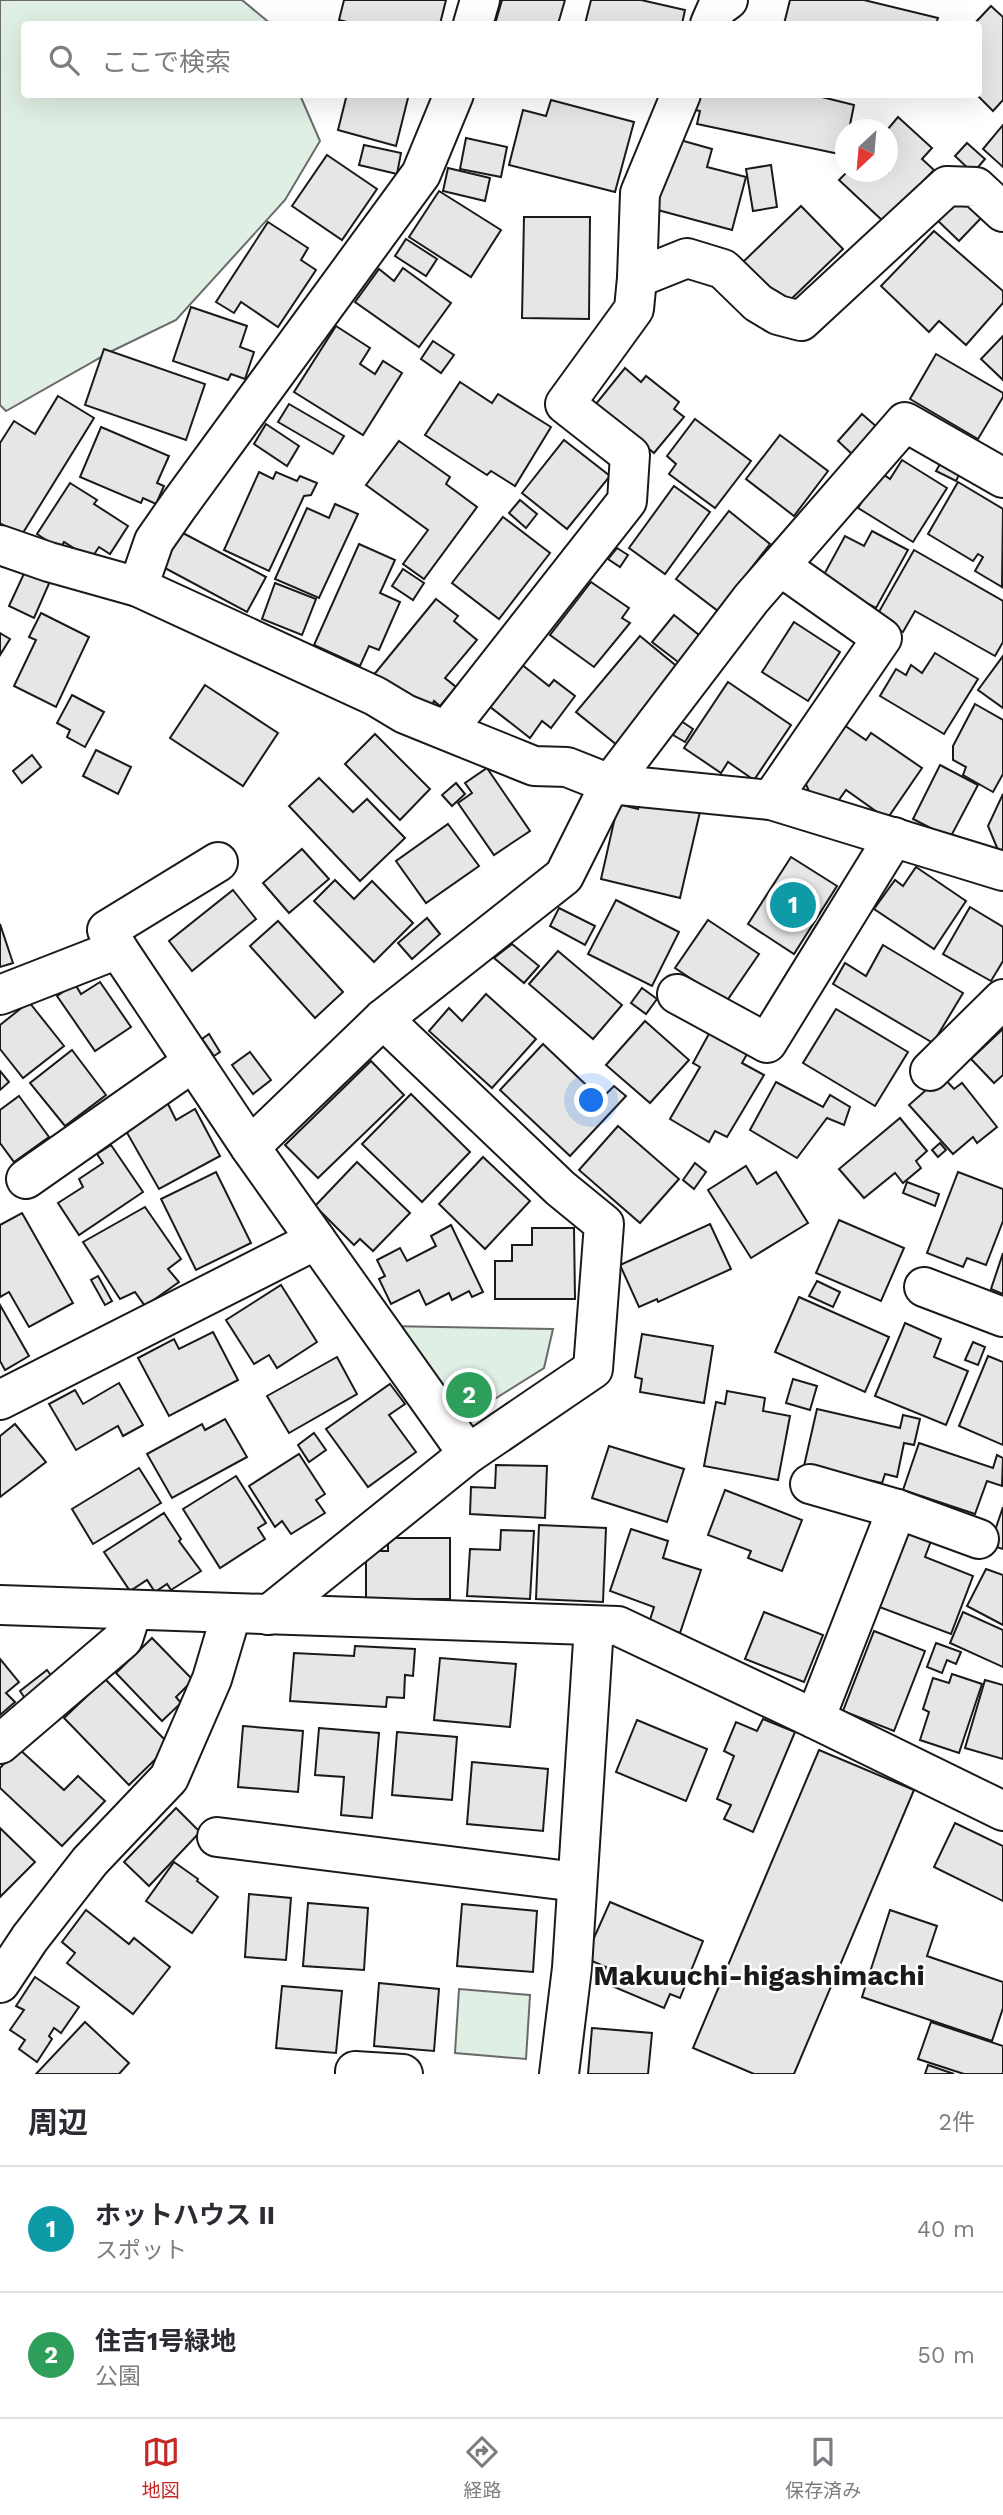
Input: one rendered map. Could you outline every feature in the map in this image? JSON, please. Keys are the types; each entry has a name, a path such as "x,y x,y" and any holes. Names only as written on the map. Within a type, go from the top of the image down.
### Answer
{"street":[{"path":"474,21 480,0"},
{"path":"138,587 154,541 421,174 452,98"},
{"path":"448,729 627,501 631,455 565,404 634,309 639,193 679,98"},
{"path":"637,278 687,258 723,269 758,303 778,315 802,321 947,186 976,187 1003,212"},
{"path":"250,1147 383,1019 565,876 610,783 751,599 905,422 1003,478"},
{"path":"0,545 138,587 375,696 405,714 448,729 534,766 566,767 610,783 771,800 1003,871"},
{"path":"771,800 882,638 780,566"},
{"path":"677,994 767,1043 894,837"},
{"path":"218,862 107,930 250,1147 468,1454"},
{"path":"0,995 118,949"},
{"path":"930,1071 1003,999"},
{"path":"268,1615 468,1454 593,1369 604,1224 560,1188 383,1019"},
{"path":"26,1179 193,1062"},
{"path":"0,1400 316,1240"},
{"path":"924,1287 1003,1317"},
{"path":"810,1484 897,1509 979,1539"},
{"path":"815,1719 897,1509"},
{"path":"0,1605 231,1615 618,1626 1003,1811"},
{"path":"0,1744 123,1639 132,1611"},
{"path":"0,1983 30,1937 90,1861 169,1778 212,1679 231,1615"},
{"path":"559,2074 572,1968 594,1626"},
{"path":"217,1837 577,1882"},
{"path":"355,2074 355,2071 403,2074"}],"green space":[{"path":"0,0 242,0 267,21 21,21 21,98 301,98 320,141 285,200 176,320 112,351 6,411 0,405"},
{"path":"386,1326 553,1329 544,1368 458,1422"},
{"path":"459,1989 530,1995 526,2059 455,2053"}],"building":[{"path":"344,0 446,0 441,21 339,20"},
{"path":"502,0 565,0 559,21 496,21"},
{"path":"591,0 641,0 685,10 683,21 586,21"},
{"path":"790,0 864,0 938,18 937,21 785,21"},
{"path":"991,6 1003,17 1003,100 993,111 980,98 982,21 977,21"},
{"path":"346,98 408,98 396,146 338,130"},
{"path":"693,98 826,98 854,105 851,119 835,119 835,153 697,124 700,111 690,109"},
{"path":"551,100 634,122 615,192 509,165 523,110 546,116"},
{"path":"898,117 932,148 922,159 934,170 884,222 841,182 898,182"},
{"path":"1003,125 1003,167 983,149"},
{"path":"466,138 507,147 501,177 460,169"},
{"path":"673,138 712,149 707,167 746,177 732,230 654,209"},
{"path":"967,143 985,159 973,173 955,156"},
{"path":"364,145 401,153 397,174 359,165"},
{"path":"327,155 377,189 342,240 292,206"},
{"path":"771,165 777,207 753,211 746,169"},
{"path":"448,168 490,178 485,201 443,191"},
{"path":"439,191 501,230 471,277 409,237"},
{"path":"949,201 967,201 983,216 959,241 934,217"},
{"path":"801,206 843,249 784,306 742,263"},
{"path":"524,217 590,217 589,319 522,318"},
{"path":"268,222 308,248 301,260 316,270 278,327 241,302 234,313 216,302"},
{"path":"934,231 1003,291 1003,303 966,345 939,321 929,332 881,286"},
{"path":"406,239 437,259 426,276 395,256"},
{"path":"403,268 451,303 419,347 355,302 379,269 394,281"},
{"path":"191,307 247,326 240,347 254,352 245,379 231,374 228,380 173,361"},
{"path":"336,326 370,348 360,364 375,374 383,361 402,373 363,435 294,392"},
{"path":"1003,336 1003,380 981,359"},
{"path":"433,341 454,355 441,373 421,359"},
{"path":"104,349 205,384 186,440 85,405"},
{"path":"936,354 1003,393 978,439 910,399"},
{"path":"625,368 641,382 646,376 679,402 674,409 684,417 654,453 595,405"},
{"path":"460,382 492,403 498,394 551,427 515,486 491,471 487,475 425,435"},
{"path":"58,396 94,418 21,536 0,523 0,443 14,421 35,434"},
{"path":"289,404 344,436 333,454 278,422"},
{"path":"862,414 877,427 853,455 838,441"},
{"path":"695,419 751,461 715,508 669,474 676,464 667,456"},
{"path":"266,424 299,446 287,466 254,444"},
{"path":"101,427 169,456 157,483 164,486 156,504 143,498 141,503 80,477"},
{"path":"780,435 828,471 794,516 746,479"},
{"path":"564,440 610,476 567,529 522,493"},
{"path":"399,441 450,477 446,484 477,507 424,579 403,564 428,530 366,485"},
{"path":"944,457 963,467 956,481 936,471"},
{"path":"902,460 947,488 913,542 858,508 880,472 890,479"},
{"path":"259,472 273,479 276,472 297,481 300,476 317,483 311,495 304,496 269,571 224,550"},
{"path":"958,482 1003,509 1002,587 975,571 983,557 978,554 973,561 928,534"},
{"path":"70,483 97,500 94,504 128,526 110,554 99,547 91,559 64,542 60,549 37,534"},
{"path":"674,486 710,512 665,574 629,548"},
{"path":"520,500 537,514 526,528 509,513"},
{"path":"335,504 358,514 319,598 275,579 307,508 329,518"},
{"path":"729,511 770,544 718,611 676,579"},
{"path":"503,517 550,553 499,619 452,583"},
{"path":"872,531 908,550 876,608 821,580 845,536 864,546"},
{"path":"181,532 266,577 247,612 163,567"},
{"path":"359,544 395,560 380,593 400,602 379,650 369,646 360,666 314,645"},
{"path":"617,548 628,555 620,567 608,559"},
{"path":"914,550 1003,601 1003,642 995,656 915,611 903,632 876,617"},
{"path":"27,567 51,579 34,618 9,606"},
{"path":"403,569 424,583 413,600 392,586"},
{"path":"591,582 629,608 622,618 630,623 594,667 550,635"},
{"path":"275,583 316,599 302,635 262,619"},
{"path":"436,599 458,616 454,621 477,640 445,678 456,687 440,706 434,701 431,708 372,677"},
{"path":"41,613 89,637 56,707 14,686 36,640 29,637"},
{"path":"674,615 704,639 682,665 652,642"},
{"path":"794,622 840,652 808,701 762,672"},
{"path":"0,633 10,639 0,655"},
{"path":"640,636 680,669 617,745 576,712"},
{"path":"935,653 978,679 944,734 880,696 896,669 906,675 911,665 922,673"},
{"path":"1003,656 1003,708 978,690"},
{"path":"521,664 549,686 554,680 575,696 551,728 542,721 530,738 489,706"},
{"path":"728,682 791,725 754,780 728,762 721,773 684,748"},
{"path":"205,685 278,733 243,786 170,738"},
{"path":"72,695 104,712 85,747 67,737 70,730 57,723"},
{"path":"975,704 1003,720 1003,774 993,792 963,775 966,767 953,760 953,746"},
{"path":"681,721 693,729 685,742 673,735"},
{"path":"844,725 866,740 871,733 922,768 887,819 846,790 836,804 811,796 805,782"},
{"path":"375,734 430,789 400,820 345,764"},
{"path":"96,750 131,767 118,794 83,776"},
{"path":"32,755 41,767 22,783 13,771"},
{"path":"940,765 978,785 950,838 913,819"},
{"path":"487,768 530,831 494,855 458,803 472,793 465,783"},
{"path":"319,778 353,812 367,799 405,838 360,881 289,806"},
{"path":"456,783 465,794 452,806 442,795"},
{"path":"642,789 702,803 680,898 601,879 618,804 638,809"},
{"path":"1003,794 1003,853 998,850 988,826"},
{"path":"448,824 479,866 426,903 396,861"},
{"path":"302,849 329,879 289,913 263,883"},
{"path":"791,857 837,886 794,954 748,924"},
{"path":"916,867 966,901 934,949 874,909 895,880 903,886"},
{"path":"335,880 354,899 372,881 413,923 374,962 314,901"},
{"path":"233,890 256,919 192,971 169,941"},
{"path":"616,900 679,932 652,986 588,954"},
{"path":"970,907 1003,927 1003,961 991,981 943,954"},
{"path":"559,908 595,926 585,945 550,926"},
{"path":"427,918 440,934 412,959 398,943"},
{"path":"708,920 759,954 726,1002 675,968"},
{"path":"278,921 343,992 315,1018 250,946"},
{"path":"0,924 13,963 0,967"},
{"path":"512,944 539,966 524,983 494,958"},
{"path":"883,945 963,993 933,1043 833,984 845,963 866,976"},
{"path":"558,951 622,1005 593,1039 529,984"},
{"path":"100,982 131,1027 95,1051 57,996 75,984 81,994"},
{"path":"642,988 657,999 646,1014 631,1003"},
{"path":"486,994 536,1039 492,1088 429,1031 449,1008 462,1021"},
{"path":"29,1002 64,1046 23,1078 0,1049 0,1025"},
{"path":"836,1009 908,1052 875,1106 803,1063"},
{"path":"645,1021 689,1060 650,1103 606,1065"},
{"path":"1003,1029 1003,1075 994,1083 971,1059"},
{"path":"710,1032 747,1054 742,1063 764,1075 727,1137 715,1131 709,1142 670,1119 700,1067 693,1063"},
{"path":"209,1034 220,1052 214,1056 202,1039"},
{"path":"543,1044 601,1099 614,1086 626,1096 570,1156 500,1090"},
{"path":"72,1050 106,1095 65,1126 30,1083"},
{"path":"250,1052 271,1080 253,1094 232,1065"},
{"path":"371,1061 404,1095 318,1178 285,1145"},
{"path":"0,1071 9,1082 0,1090"},
{"path":"942,1076 954,1089 962,1083 997,1127 977,1143 973,1137 953,1154 909,1105"},
{"path":"776,1082 823,1107 830,1095 850,1107 844,1125 827,1118 797,1158 750,1130"},
{"path":"411,1094 470,1152 422,1202 362,1144"},
{"path":"19,1096 49,1137 14,1162 0,1143 0,1110"},
{"path":"166,1100 176,1120 195,1109 220,1156 159,1189 122,1124"},
{"path":"900,1118 927,1151 916,1161 921,1168 903,1183 895,1173 864,1198 839,1169"},
{"path":"618,1126 679,1179 640,1223 579,1170"},
{"path":"940,1143 946,1150 938,1157 932,1150"},
{"path":"111,1145 143,1192 79,1235 58,1203 83,1187 79,1179 103,1163 97,1154"},
{"path":"483,1157 530,1201 485,1249 439,1204"},
{"path":"357,1162 410,1213 373,1251 360,1239 354,1245 315,1206"},
{"path":"695,1163 706,1172 694,1189 683,1180"},
{"path":"746,1166 757,1184 776,1172 808,1223 751,1258 708,1190"},
{"path":"216,1172 251,1243 196,1270 161,1199"},
{"path":"958,1172 1003,1189 1003,1221 986,1265 967,1258 963,1267 927,1253"},
{"path":"907,1182 939,1194 935,1206 903,1193"},
{"path":"145,1207 181,1259 168,1269 179,1282 145,1306 135,1292 120,1299 83,1242"},
{"path":"22,1213 73,1303 29,1327 9,1292 0,1297 0,1225"},
{"path":"839,1220 904,1248 881,1301 816,1273"},
{"path":"710,1224 731,1269 658,1302 657,1299 639,1307 620,1265"},
{"path":"451,1225 483,1292 472,1297 469,1291 452,1300 449,1293 426,1305 419,1290 391,1304 379,1279 385,1276 377,1260 400,1248 407,1261 436,1246 431,1236"},
{"path":"532,1228 574,1228 575,1299 495,1299 495,1261 512,1261 512,1245 532,1245"},
{"path":"1003,1253 1003,1294 991,1289"},
{"path":"98,1276 112,1301 105,1305 91,1280"},
{"path":"817,1281 840,1292 833,1307 809,1296"},
{"path":"281,1285 317,1342 277,1368 269,1355 254,1364 226,1320"},
{"path":"799,1297 889,1337 865,1392 775,1352"},
{"path":"0,1305 29,1356 5,1370 0,1361"},
{"path":"905,1323 941,1339 934,1357 968,1371 946,1425 875,1396"},
{"path":"213,1332 238,1380 169,1416 138,1358 174,1339 179,1349"},
{"path":"642,1334 713,1346 704,1403 640,1392 642,1379 635,1377"},
{"path":"973,1342 985,1347 978,1365 965,1360"},
{"path":"988,1356 1003,1362 1003,1445 959,1426"},
{"path":"337,1357 357,1394 289,1433 267,1396"},
{"path":"793,1379 817,1386 810,1410 786,1403"},
{"path":"119,1383 143,1425 123,1436 118,1426 76,1450 49,1404 75,1390 83,1404"},
{"path":"390,1384 405,1404 389,1415 416,1452 368,1487 326,1429"},
{"path":"727,1391 765,1398 763,1411 790,1416 778,1480 704,1466 716,1402 725,1404"},
{"path":"817,1409 900,1428 903,1415 920,1419 914,1445 904,1443 897,1477 885,1474 882,1483 804,1466"},
{"path":"225,1419 247,1457 172,1498 147,1454 202,1424 205,1430"},
{"path":"15,1424 46,1462 0,1497 0,1436"},
{"path":"314,1433 326,1450 309,1462 298,1445"},
{"path":"919,1443 993,1468 997,1455 1003,1458 1002,1486 987,1481 975,1514 903,1490"},
{"path":"609,1446 684,1469 667,1522 592,1498"},
{"path":"299,1454 325,1494 316,1500 325,1513 291,1534 282,1521 275,1527 249,1486"},
{"path":"496,1465 547,1466 545,1518 470,1514 471,1487 495,1488"},
{"path":"139,1468 161,1503 93,1544 72,1509"},
{"path":"236,1476 266,1523 258,1528 265,1539 220,1568 183,1509"},
{"path":"725,1490 802,1520 782,1571 748,1558 751,1551 708,1535"},
{"path":"1003,1507 1003,1549 990,1545"},
{"path":"164,1513 181,1539 179,1541 201,1571 171,1590 167,1584 155,1592 147,1580 130,1591 104,1552"},
{"path":"539,1525 606,1528 603,1602 536,1599"},
{"path":"631,1529 668,1541 663,1558 701,1570 680,1633 649,1623 654,1607 610,1591"},
{"path":"501,1530 534,1531 530,1599 467,1596 470,1549 500,1550"},
{"path":"902,1530 931,1541 925,1557 973,1576 951,1634 874,1605"},
{"path":"388,1538 450,1538 450,1599 366,1599 366,1551 388,1551"},
{"path":"986,1569 1003,1575 1003,1625 967,1606"},
{"path":"764,1612 823,1635 804,1682 745,1659"},
{"path":"963,1612 1003,1630 1003,1667 950,1643"},
{"path":"874,1631 925,1651 894,1731 843,1711"},
{"path":"152,1638 193,1680 176,1697 181,1703 162,1721 116,1673"},
{"path":"936,1643 961,1652 956,1664 947,1660 942,1673 927,1667"},
{"path":"355,1646 415,1649 413,1676 405,1675 404,1698 387,1697 386,1707 290,1701 294,1653 354,1656"},
{"path":"440,1658 516,1664 510,1727 434,1720"},
{"path":"0,1659 19,1682 6,1693 15,1702 0,1715"},
{"path":"47,1670 53,1678 26,1700 20,1691"},
{"path":"952,1674 982,1684 959,1753 920,1740 929,1712 923,1709 933,1678 949,1683"},
{"path":"105,1679 170,1745 129,1785 64,1718"},
{"path":"985,1680 1003,1685 1003,1759 965,1748"},
{"path":"763,1719 795,1732 753,1832 724,1819 731,1805 717,1799 734,1756 724,1751 736,1722 757,1731"},
{"path":"637,1720 707,1749 686,1801 616,1772"},
{"path":"243,1726 303,1731 298,1792 238,1787"},
{"path":"319,1728 379,1733 372,1818 341,1815 344,1777 315,1775"},
{"path":"397,1732 457,1737 452,1800 392,1795"},
{"path":"18,1748 64,1790 78,1776 105,1801 62,1846 0,1788 0,1768"},
{"path":"819,1750 914,1790 794,2074 754,2074 693,2048"},
{"path":"472,1762 548,1769 543,1831 467,1824"},
{"path":"176,1808 200,1832 149,1886 124,1862"},
{"path":"955,1823 1003,1846 1003,1901 934,1867"},
{"path":"0,1828 35,1862 0,1897"},
{"path":"174,1862 218,1897 192,1933 146,1901"},
{"path":"249,1894 291,1898 286,1960 245,1957"},
{"path":"610,1902 703,1941 680,1998 670,1994 664,2008 600,1981 606,1967 585,1958"},
{"path":"308,1903 368,1908 364,1970 303,1966"},
{"path":"462,1904 537,1911 533,1972 457,1966"},
{"path":"86,1910 129,1944 134,1938 170,1967 133,2014 67,1963 75,1953 62,1942"},
{"path":"890,1910 937,1926 927,1956 1003,1982 1003,2008 992,2041 862,1997"},
{"path":"35,1977 79,2007 61,2033 54,2028 49,2036 52,2039 37,2062 19,2049 25,2040 10,2030 24,2010 16,2006"},
{"path":"379,1983 439,1989 434,2051 374,2046"},
{"path":"282,1986 342,1991 336,2053 276,2048"},
{"path":"85,2022 129,2063 119,2074 36,2074"},
{"path":"931,2022 1003,2046 1003,2074 964,2074 918,2059"},
{"path":"592,2028 652,2033 648,2074 588,2074"},
{"path":"928,2065 954,2074 925,2074"}],"place":[{"name":"ホットハウス II","path":"793,905"},
{"name":"住吉1号緑地","path":"469,1395"}],"district":[{"name":"Makuuchi-higashimachi","path":"759,1975"}]}
